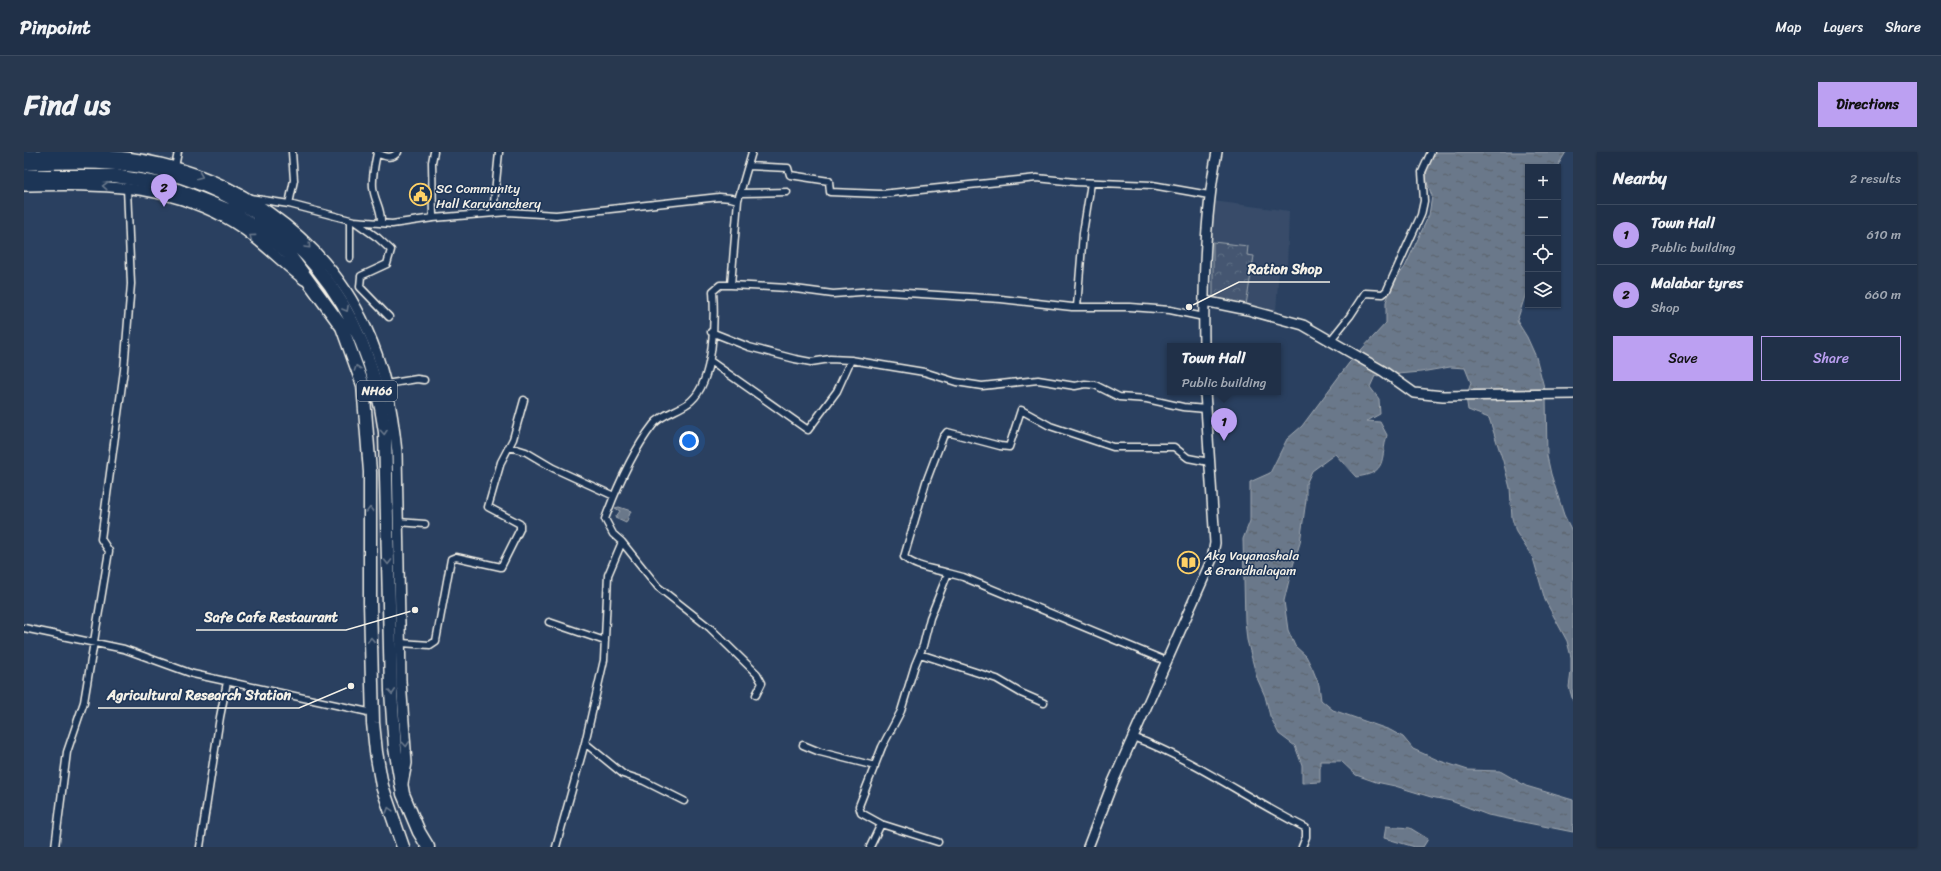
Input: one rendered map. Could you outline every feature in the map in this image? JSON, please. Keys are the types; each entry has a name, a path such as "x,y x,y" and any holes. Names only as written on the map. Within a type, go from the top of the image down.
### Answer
{"highway":[{"name":"NH66","path":"24,164 99,163 138,167 168,173 228,196 260,214 292,241 323,274 344,306 360,337 373,372 381,404 385,432 391,691 395,748 402,788 419,832 428,847"},
{"name":"NH66","path":"24,176 115,176 163,184 231,211 260,230 288,253 342,327 363,386 370,472 369,533 373,713 376,752 382,786 402,847"}],"street":[{"path":"175,167 178,152"},
{"path":"289,204 294,180 292,152"},
{"path":"381,223 382,212 376,200 373,186 377,153 388,157 396,155 398,152"},
{"path":"433,218 432,162 434,152"},
{"path":"493,213 499,152"},
{"path":"732,285 738,200 752,152"},
{"path":"1204,343 1204,301 1209,195 1217,152"},
{"path":"1330,341 1350,316 1365,293 1384,294 1387,290 1421,215 1424,201 1422,172 1431,152"},
{"path":"24,155 79,153 127,157 175,167 223,186 248,198 279,217 329,268 350,298 367,329 386,384 394,424 397,452 401,681 407,763 402,788"},
{"path":"748,166 788,168 790,175 829,181 830,192 881,194 1032,178 1091,183 1152,185 1209,195"},
{"path":"1077,307 1083,233 1091,183"},
{"path":"24,186 96,185 127,188 162,194 200,206 226,219 256,239 289,269 315,288"},
{"path":"55,847 68,752 84,702 109,551 101,539 124,370 131,284 127,188"},
{"path":"741,194 787,192"},
{"path":"248,198 289,204 352,221 392,224 433,218 493,213 534,212 556,215 719,197 738,200"},
{"path":"350,258 352,221"},
{"path":"352,221 378,238 392,250 387,264 361,276 360,287 389,317"},
{"path":"756,696 762,683 757,674 710,628 658,587 622,542 613,534 605,519 623,476 654,423 690,402 701,391 710,361 713,291 720,285 788,288 833,294 874,291 1001,299 1077,307 1130,307 1170,310 1204,317"},
{"path":"1204,301 1248,310 1303,326 1383,371 1414,393 1451,396 1570,394"},
{"path":"711,332 750,347 811,362 830,359 851,360 924,372 956,382 982,386 1038,380 1075,386 1085,384 1095,385 1119,397 1147,399 1183,407 1206,409"},
{"path":"710,361 808,430 837,391 851,360"},
{"path":"386,384 424,380"},
{"path":"1088,847 1113,782 1212,559 1214,550 1205,395"},
{"path":"401,643 430,645 436,641 451,559 456,557 501,567 520,529 520,524 488,507 501,462 510,447 524,400"},
{"path":"1166,660 970,580 907,560 904,556 926,482 943,437 947,432 1009,447 1022,410 1050,426 1113,447 1174,447 1188,458 1209,462"},
{"path":"510,447 526,452 553,468 614,496"},
{"path":"398,522 425,524"},
{"path":"556,847 584,743 604,660 608,575 622,542"},
{"path":"938,842 881,824 858,809 882,747 901,711 930,618 948,573"},
{"path":"549,622 605,641"},
{"path":"24,628 124,649 193,674 373,713"},
{"path":"920,654 997,679 1021,693 1044,703"},
{"path":"200,847 220,717 227,682"},
{"path":"1133,737 1158,746 1282,817 1306,828 1306,837 1302,847"},
{"path":"584,743 623,774 644,781 684,801"},
{"path":"803,745 820,752 875,766"},
{"path":"870,847 881,824"}],"shaded area":[{"path":"1213,201 1289,211 1287,269 1279,268 1276,312 1210,306"}],"green space":[{"path":"1213,242 1248,246 1247,255 1254,256 1246,305 1213,301"}],"water":[{"path":"1437,152 1566,152 1559,164 1525,164 1525,296 1517,321 1527,337 1536,357 1546,395 1547,456 1564,515 1573,533 1573,701 1569,687 1571,657 1567,641 1545,600 1533,558 1516,532 1512,518 1510,488 1489,418 1468,410 1466,397 1471,383 1465,368 1450,367 1421,372 1375,376 1370,387 1379,399 1380,414 1367,421 1380,422 1387,435 1381,464 1378,469 1373,472 1356,477 1335,454 1312,471 1306,484 1306,500 1300,543 1284,601 1288,630 1295,646 1306,656 1313,670 1319,685 1321,700 1333,710 1390,730 1403,737 1413,749 1440,761 1468,770 1500,771 1526,786 1573,800 1573,832 1488,815 1451,801 1376,782 1356,775 1341,761 1320,761 1320,782 1302,783 1302,765 1295,746 1279,734 1270,716 1265,696 1257,678 1247,640 1245,621 1243,539 1250,521 1250,482 1270,473 1287,439 1302,426 1349,363 1386,323 1386,302 1393,283 1405,267 1429,215 1432,196 1425,177 1430,160"},
{"path":"619,507 631,511 626,523 615,518 620,511 615,508"},
{"path":"1386,826 1410,828 1428,839 1423,847 1415,847 1384,838"}],"place":[{"name":"SC Community Hall Karuvanchery","path":"421,195"},
{"name":"Malabar tyres","path":"164,207"},
{"name":"Ration Shop","path":"1189,307"},
{"name":"Town Hall","path":"1224,441"},
{"name":"Akg Vayanashala & Grandhalayam","path":"1188,562"},
{"name":"Safe Cafe Restaurant","path":"415,610"},
{"name":"Agricultural Research Station","path":"351,686"}]}
